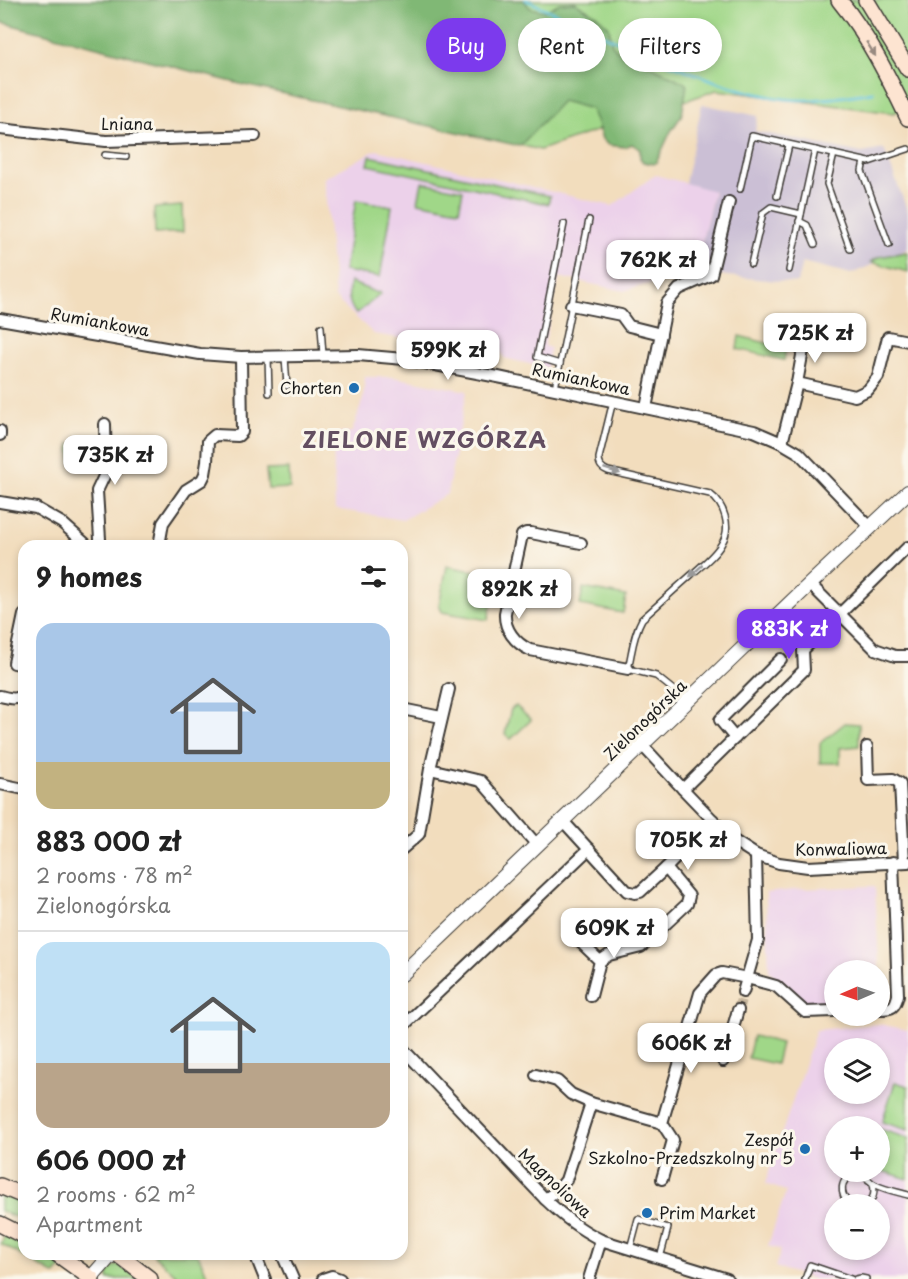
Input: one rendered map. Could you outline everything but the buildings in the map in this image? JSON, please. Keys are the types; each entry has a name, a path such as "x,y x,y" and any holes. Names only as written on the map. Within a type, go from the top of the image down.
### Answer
{"main road":[{"path":"838,0 847,10 888,76 908,118"},
{"path":"866,0 908,69"},
{"path":"0,1186 18,1194"},
{"path":"0,1224 18,1233"},
{"path":"65,1260 92,1279"},
{"path":"125,1260 150,1279"}],"street":[{"name":"Lniana","path":"0,129 106,141 255,136"},
{"path":"646,408 668,303 679,289 711,276 729,202"},
{"path":"571,305 621,315 629,326 661,334"},
{"name":"Rumiankowa","path":"0,319 200,354 241,357 358,355 404,359 555,388 754,431 799,453 870,527"},
{"path":"796,383 855,396 868,390 878,377 888,337 908,341"},
{"path":"782,443 805,339"},
{"path":"160,540 163,523 186,490 202,480 205,474 208,441 211,437 215,435 238,436 242,432 241,357"},
{"path":"100,540 97,491 106,472 105,424"},
{"name":"Zielonogórska","path":"408,967 908,492"},
{"path":"0,502 36,508 62,523 81,540"},
{"path":"582,543 531,532 522,535 505,613 506,627 523,647 530,650 628,669"},
{"path":"683,789 804,670 803,650 908,547"},
{"path":"810,584 874,649 895,656 908,656"},
{"path":"18,644 14,663 18,664"},
{"path":"735,738 720,720 781,659"},
{"path":"408,844 419,834 430,769 449,689"},
{"path":"0,696 18,698"},
{"path":"408,710 441,717"},
{"name":"Konwaliowa","path":"642,745 731,839 756,855 778,863 808,867 902,862"},
{"path":"867,747 868,780 893,780 904,783 898,995 896,1004 890,1007"},
{"path":"430,769 481,781 537,845"},
{"path":"0,784 18,788"},
{"path":"563,821 627,891 640,892 712,820"},
{"path":"408,1021 589,849"},
{"path":"744,992 758,940 756,855"},
{"path":"591,996 600,961 609,955 641,947 687,904 689,896 666,868"},
{"path":"576,938 600,961"},
{"path":"662,1123 700,993 716,975 722,973 776,986 805,1012 824,1011"},
{"path":"723,1061 738,1010"},
{"name":"Magnoliowa","path":"408,1054 545,1199 568,1220 601,1240 712,1277 727,1279"},
{"path":"536,1075 556,1081 571,1094 591,1103 662,1123 673,1140 662,1179"},
{"path":"545,1199 558,1190 566,1180 591,1103"},
{"path":"589,1279 601,1240"},
{"path":"92,1279 107,1260"},
{"path":"257,1260 265,1279"},
{"path":"285,1260 293,1279"},
{"path":"323,1279 332,1276 340,1279"}],"lane":[{"path":"740,189 752,136 869,162 908,149"},
{"path":"777,196 789,145"},
{"path":"789,270 815,150"},
{"path":"834,154 827,184 850,249"},
{"path":"105,155 126,158"},
{"path":"864,161 862,171 889,245"},
{"path":"751,264 763,213 771,207 801,214"},
{"path":"555,388 589,220"},
{"path":"799,221 807,225 815,244"},
{"path":"560,364 537,357 564,224"},
{"path":"321,327 323,356"},
{"path":"268,357 269,393"},
{"path":"285,357 287,386"},
{"path":"613,401 598,458 602,468 710,494 719,502 725,516 726,531 722,544 639,624 628,669 656,676 687,702"},
{"path":"842,1194 844,1184 848,1178 855,1175 862,1175 869,1179 873,1184 874,1194"},
{"path":"873,1184 908,1195"},
{"path":"630,1249 638,1219 668,1228 660,1258"},
{"path":"805,1279 810,1265 850,1279"},
{"path":"856,1279 866,1279"}],"shaded area":[{"path":"702,104 758,116 755,131 862,153 884,149 908,212 908,249 851,274 802,262 797,283 727,276 695,270 714,191 685,183"},
{"path":"376,150 612,206 655,175 714,190 695,270 624,291 559,277 544,346 550,348 547,368 504,358 499,349 466,342 458,348 374,334 335,298 324,178"},
{"path":"365,377 393,377 467,391 447,494 403,520 335,509 333,433 352,432 363,399"},
{"path":"875,886 879,960 824,960 824,1004 805,1005 769,971 766,893"},
{"name":"Zespół Szkolno-Przedszkolny nr 5","path":"889,1026 908,1030 908,1279 814,1279 775,1267 781,1250 768,1246 786,1191 765,1184 816,1030"}],"green space":[{"path":"0,0 908,0 908,108 893,113 717,90 540,150 0,21"},
{"path":"0,0 524,0 530,8 545,11 560,3 575,2 599,18 518,18 518,72 606,72 606,24 609,27 612,45 618,51 618,72 663,72 687,84 682,115 654,164 643,162 640,158 640,149 632,144 625,147 608,145 602,139 591,109 562,101 520,146 244,85 0,22"},
{"path":"370,156 550,196 548,204 368,165"},
{"path":"422,182 463,190 459,210 418,202"},
{"path":"356,200 392,206 380,277 344,271"},
{"path":"182,206 183,232 155,234 154,208"},
{"path":"907,252 908,272 871,262 879,257"},
{"path":"350,282 381,294 356,314 349,299"},
{"path":"739,336 786,348 784,360 737,349"},
{"path":"70,444 87,449 89,467 80,467 71,463"},
{"path":"289,469 290,488 268,489 266,470"},
{"path":"447,566 498,576 488,620 442,612 439,605"},
{"path":"583,588 626,596 623,613 580,605"},
{"path":"516,706 531,720 511,739 505,734 511,709"},
{"path":"845,723 859,724 859,746 840,748 840,763 820,763 820,743"},
{"path":"753,1036 781,1043 776,1064 748,1058"},
{"path":"895,1082 908,1086 908,1130 890,1124 890,1116 884,1116 888,1104 890,1104"},
{"path":"890,1132 908,1138 908,1179 890,1173"},
{"path":"0,1190 18,1198 18,1218 0,1211"},
{"path":"5,1235 18,1241 18,1254 1,1244"},
{"path":"29,1260 52,1260 62,1266 55,1275"},
{"path":"159,1260 201,1260 209,1279 180,1279"},
{"path":"119,1265 140,1279 108,1279 110,1269"}],"waterway":[{"path":"526,0 618,41"},
{"path":"691,72 750,92 785,99 807,100 873,92"}],"tunnel":[{"path":"738,1010 743,992"}],"place":[{"name":"Chorten","path":"354,388"},
{"name":"Zespół Szkolno-Przedszkolny nr 5","path":"805,1149"},
{"name":"Prim Market","path":"647,1213"}],"district":[{"name":"ZIELONE WZGÓRZA","path":"425,440"}]}
